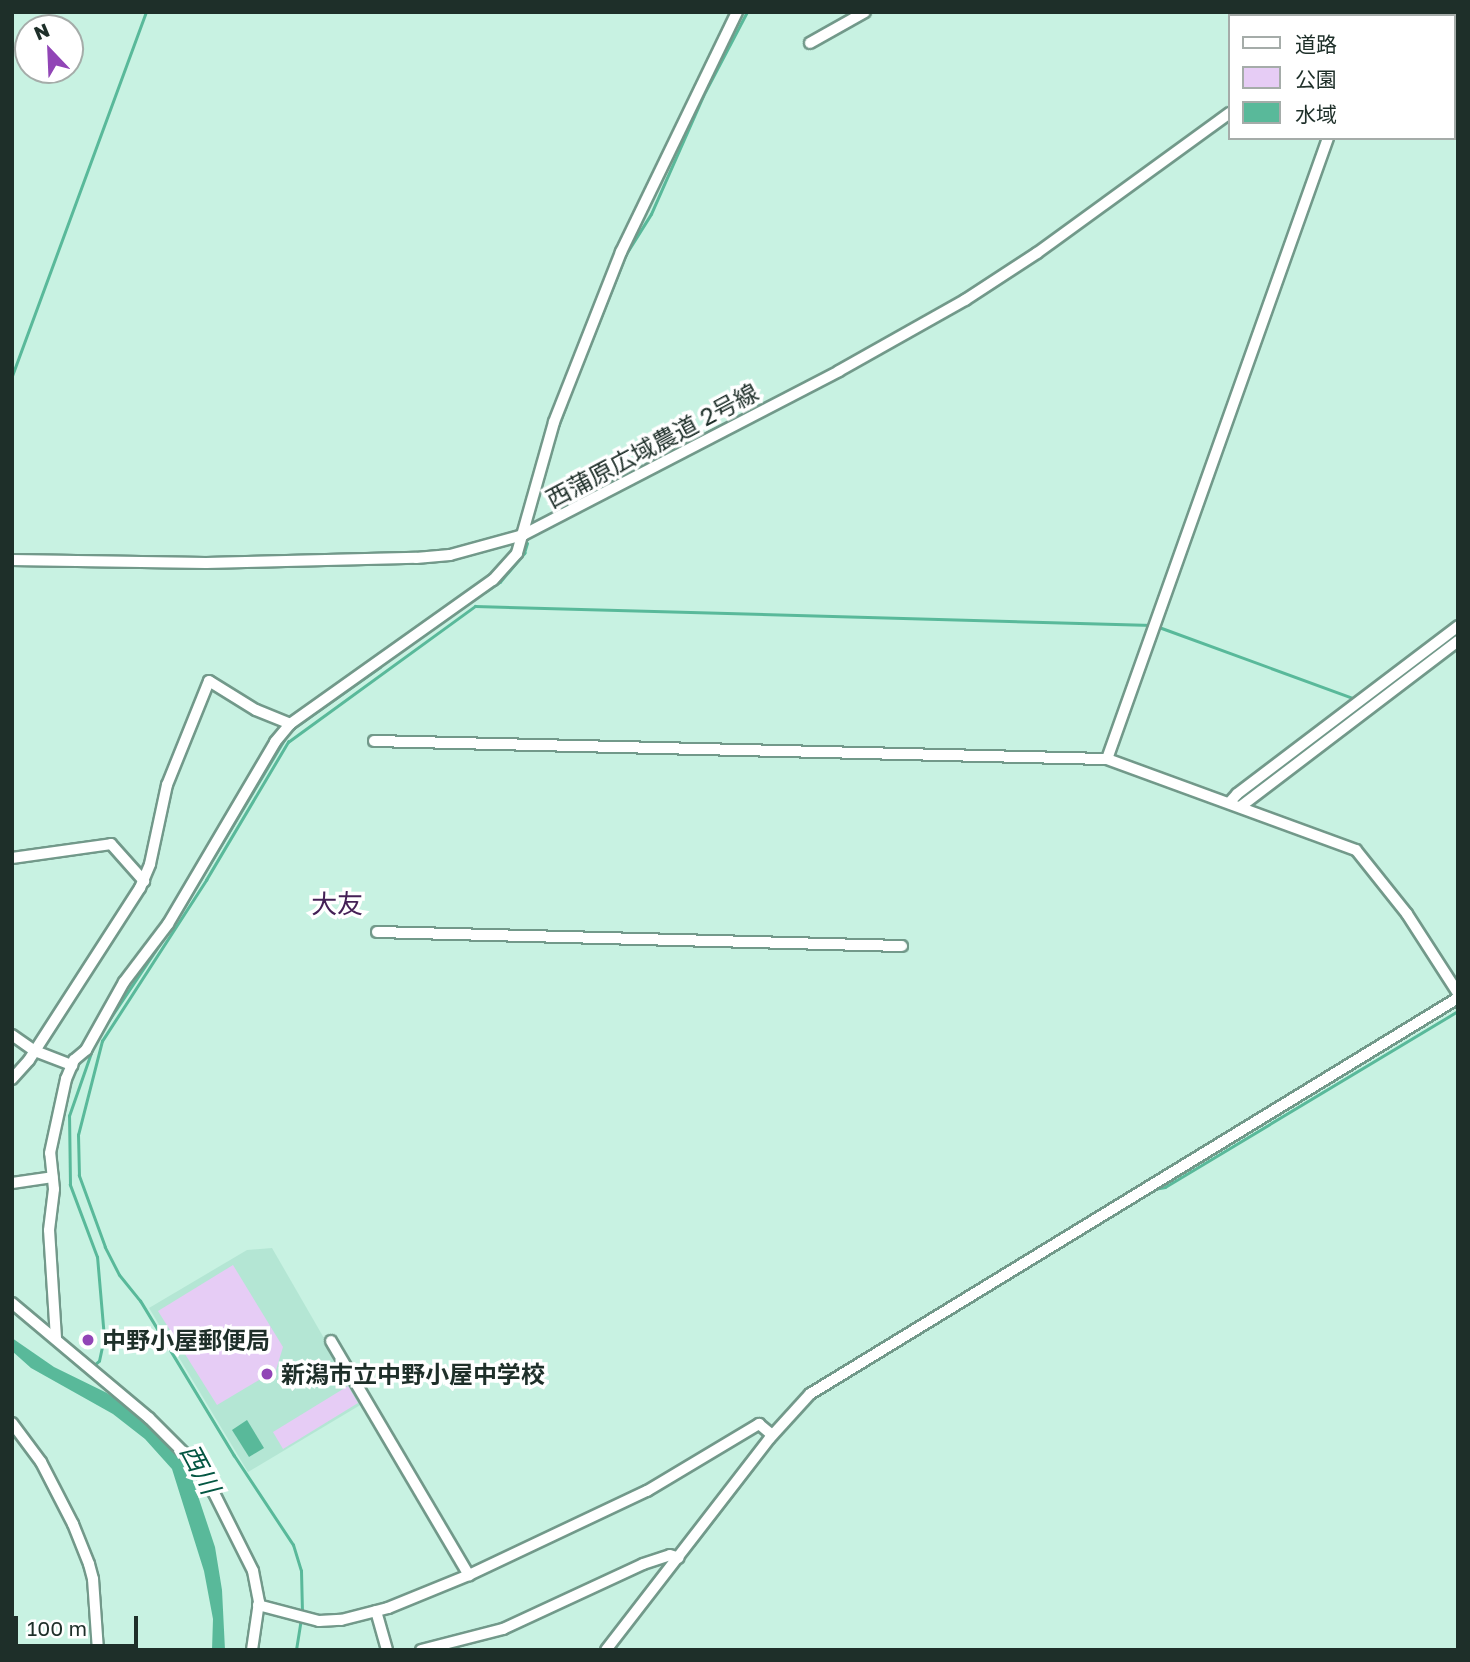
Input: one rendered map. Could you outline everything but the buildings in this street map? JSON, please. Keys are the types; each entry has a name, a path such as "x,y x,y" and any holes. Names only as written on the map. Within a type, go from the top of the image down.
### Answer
{"street":[{"path":"56,1338 49,1230 54,1189 50,1153 65,1079 72,1065 86,1050 124,982 168,924 275,742 290,724 493,580 517,553 558,411 621,252 737,12"},
{"path":"810,43 865,12"},
{"name":"西蒲原広域農道 2号線","path":"12,560 205,564 415,558 450,555 523,535 839,371 965,300 1037,253 1228,114"},
{"path":"1107,759 1327,140"},
{"path":"1235,805 1237,794 1458,626"},
{"path":"1235,805 1458,642"},
{"path":"12,1079 35,1051 144,881 167,785 209,681 256,709 290,724"},
{"path":"374,741 1107,759 1356,850 1407,914 1458,995 810,1394 772,1436 606,1650"},
{"path":"12,858 111,844 144,881"},
{"path":"377,932 902,946"},
{"path":"12,1035 35,1051 72,1065"},
{"path":"12,1183 53,1177"},
{"path":"12,1304 149,1418 192,1462 237,1534 253,1571 258,1605 252,1650"},
{"path":"331,1342 469,1575"},
{"path":"12,1423 41,1462 73,1524 89,1564 93,1579 98,1650"},
{"path":"258,1605 318,1621 341,1620 376,1611 469,1575 647,1491 758,1424 772,1436"},
{"path":"421,1650 503,1629 643,1564 670,1555 678,1558"},
{"path":"376,1611 387,1650"}],"shaded area":[{"name":"新潟市立中野小屋中学校","path":"272,1248 362,1404 248,1472 149,1308 247,1250"}],"green space":[{"path":"233,1265 283,1347 276,1370 217,1405 158,1311"},
{"path":"348,1386 358,1403 283,1449 273,1432"}],"water":[{"path":"12,1338 54,1367 107,1393 141,1417 175,1449 189,1469 215,1547 222,1590 225,1650 212,1650 213,1619 204,1571 172,1469 145,1439 113,1414 31,1368 12,1351"},
{"path":"247,1420 264,1448 249,1457 232,1430"}],"waterway":[{"path":"12,376 146,12"},
{"path":"581,367 626,254 651,214 703,96 747,12"},
{"path":"556,432 566,406"},
{"path":"485,592 500,582 524,553 527,543"},
{"path":"302,1612 301,1571 293,1545 234,1456 140,1301 119,1275 105,1247 79,1176 78,1135 102,1041 206,880 288,742 475,606 1152,625"},
{"path":"1159,627 1356,699"},
{"path":"291,730 380,667"},
{"path":"184,907 285,738"},
{"path":"103,1029 165,936"},
{"path":"1154,1189 1165,1187 1458,1011"},
{"path":"92,1367 99,1361 104,1338 97,1257 70,1185 69,1116 93,1047"},
{"path":"807,1390 924,1318"},
{"path":"694,1545 754,1467"},
{"path":"296,1650 301,1619"}],"place":[{"name":"中野小屋郵便局","path":"88,1340"},
{"name":"新潟市立中野小屋中学校","path":"267,1374"}],"district":[{"name":"大友","path":"337,904"}],"water label":[{"name":"西川","path":"200,1469"}]}
